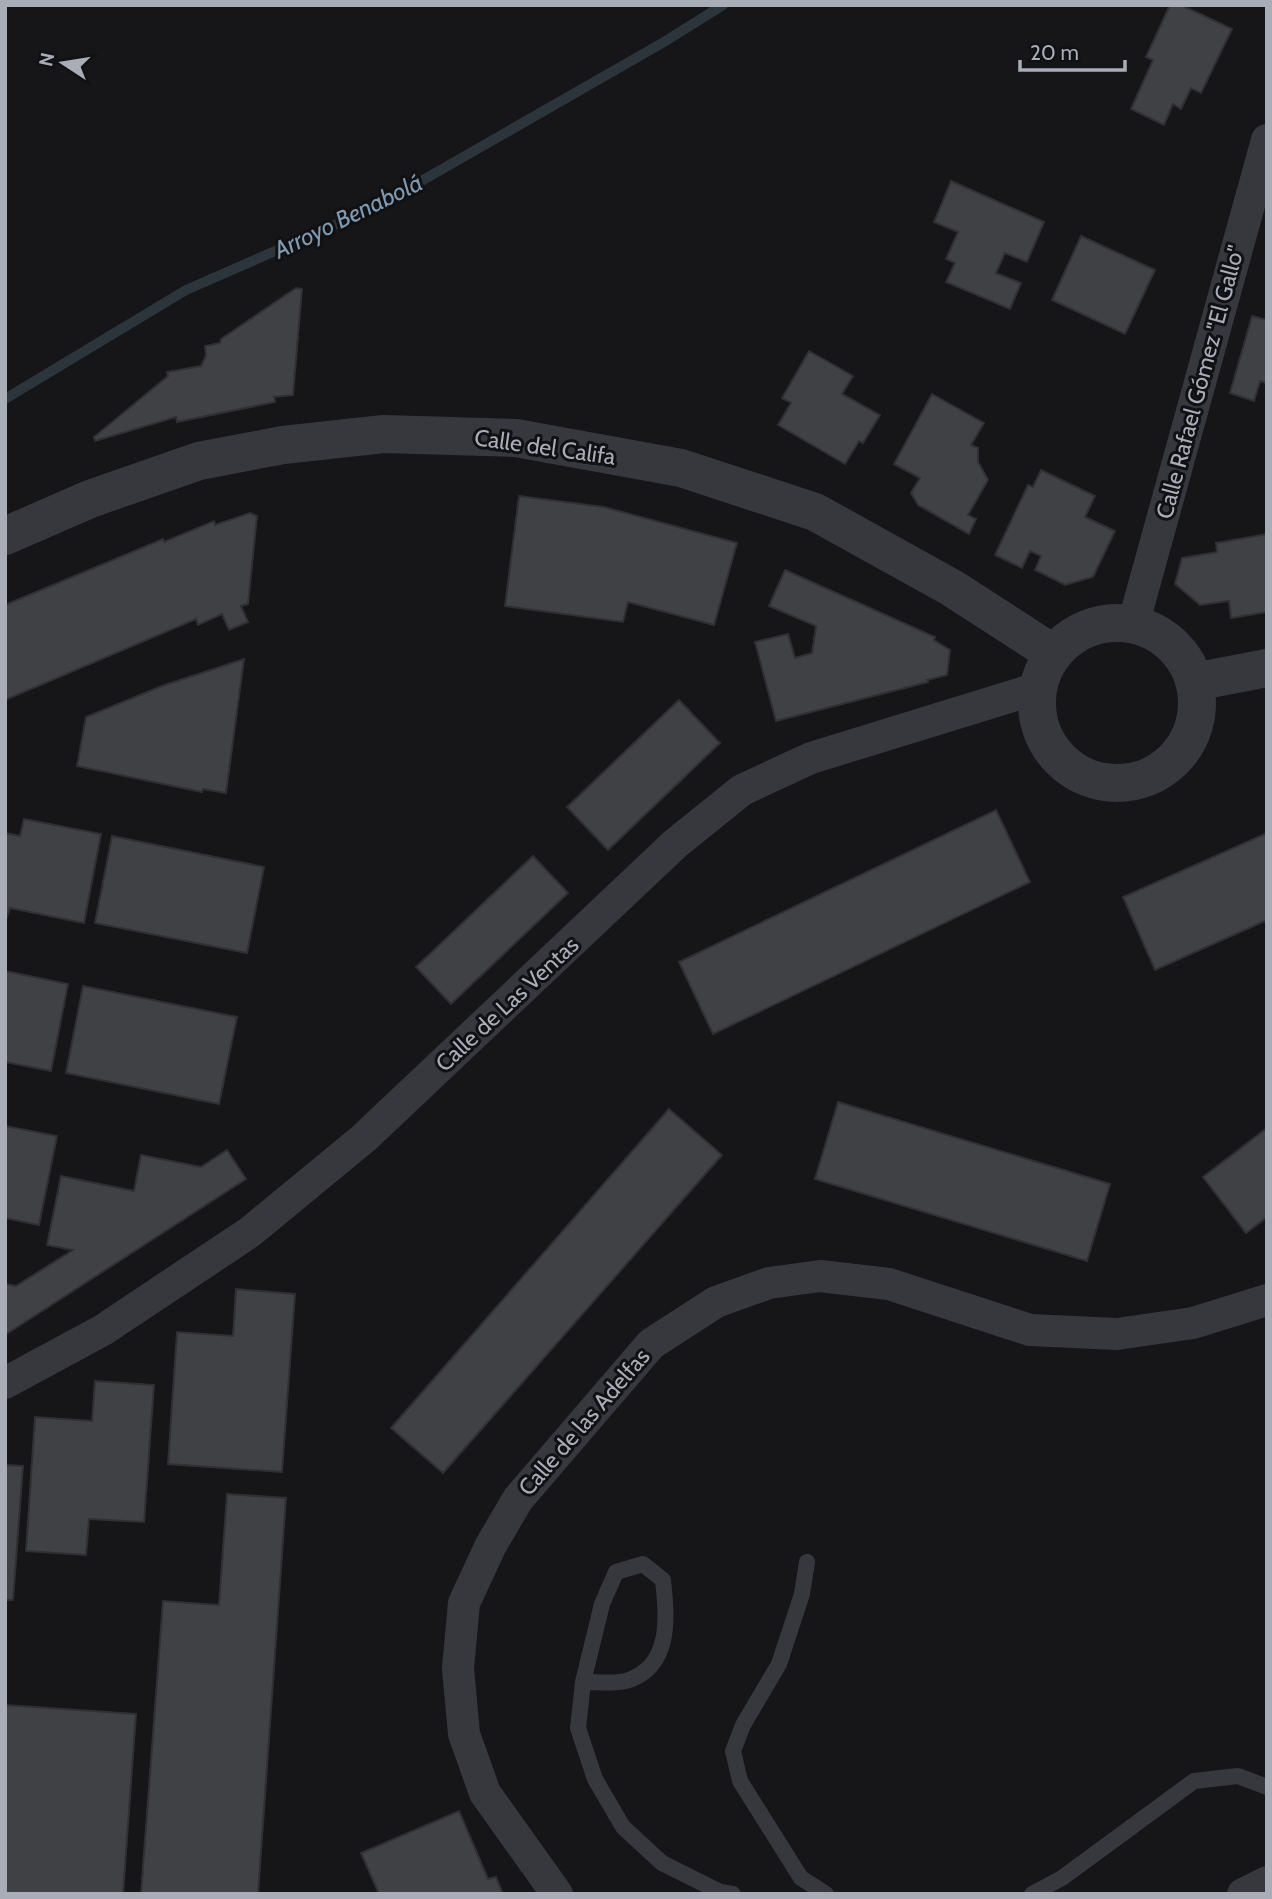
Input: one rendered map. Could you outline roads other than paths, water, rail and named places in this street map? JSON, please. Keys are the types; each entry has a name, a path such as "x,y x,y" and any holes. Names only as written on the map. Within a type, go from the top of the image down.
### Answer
{"street":[{"name":"Calle Rafael Gómez \"El Gallo\"","path":"1133,625 1267,140"},
{"name":"Calle del Califa","path":"5,536 90,499 200,461 283,445 384,434 516,438 681,468 815,512 952,588 1054,654"},
{"path":"1111,624 1133,625 1154,632 1171,645 1185,662 1194,682 1197,702 1194,723 1187,742 1175,758 1159,772 1140,780 1099,782 1080,775 1063,763 1050,747 1041,729 1037,709 1038,688 1044,670 1064,643 1090,628 1111,624"},
{"path":"1194,682 1267,668"},
{"name":"Calle de Las Ventas","path":"5,1383 103,1330 250,1231 364,1138 675,844 742,790 811,758 1038,688"},
{"name":"Calle de las Adelfas","path":"557,1894 485,1793 464,1734 458,1668 464,1603 491,1545 518,1499 651,1344 716,1302 769,1283 820,1276 889,1284 1030,1331 1117,1334 1193,1324 1267,1300"},
{"path":"1243,1894 1267,1882"}],"lane":[{"path":"807,1562 802,1594 779,1664 743,1725 733,1751 740,1781 800,1878 826,1894"},
{"path":"583,1682 625,1681 649,1671 664,1648 666,1609 663,1580 643,1564 616,1572 602,1604 583,1682 578,1728 594,1779 623,1827 662,1863 720,1892 733,1894"},
{"path":"1032,1894 1062,1878 1194,1781 1238,1776 1267,1787"}],"waterway":[{"name":"Arroyo Benabolá","path":"5,399 186,290 376,207 664,42 723,5"}]}
